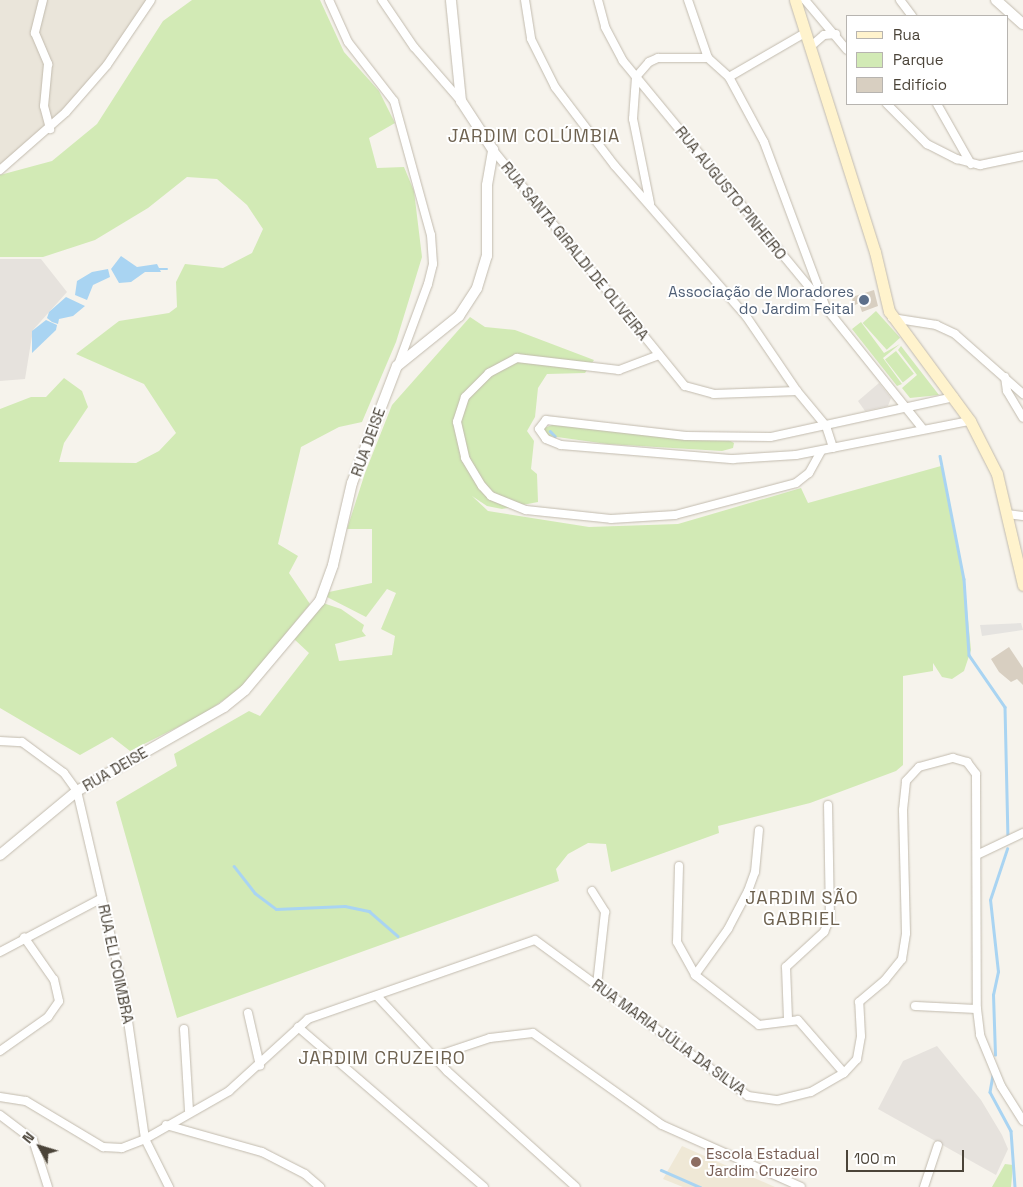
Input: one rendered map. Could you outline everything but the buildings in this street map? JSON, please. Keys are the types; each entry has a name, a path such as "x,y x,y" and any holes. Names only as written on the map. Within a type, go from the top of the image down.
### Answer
{"main road":[{"path":"795,0 892,318 954,397 970,421 997,474 1023,585"}],"street":[{"path":"42,0 35,33 48,64 44,106 50,129"},
{"path":"0,170 50,129 107,65 151,0"},
{"name":"RUA DEISE","path":"0,855 78,791 224,707 258,677 308,617 327,585 352,483 428,284 433,264 431,235 394,101 348,42 329,0"},
{"name":"RUA SANTA GIRALDI DE OLIVEIRA","path":"382,0 414,47 461,101 493,150 685,386 698,392 797,391"},
{"path":"451,0 461,101"},
{"path":"525,0 531,39 555,87 615,166 650,203 746,316 797,391 826,426 833,448"},
{"name":"RUA AUGUSTO PINHEIRO","path":"598,0 614,47 636,77 923,429"},
{"path":"688,0 708,58 729,77 764,142 826,308"},
{"path":"805,0 836,34 846,49"},
{"path":"900,0 911,15"},
{"path":"996,0 1023,24"},
{"path":"729,77 805,32"},
{"path":"810,47 824,35 836,34"},
{"path":"650,203 633,119 636,77 649,62 658,58 708,58"},
{"path":"888,105 927,144 970,164 1023,156"},
{"path":"938,105 970,164"},
{"path":"397,366 459,316 477,288 487,256 487,185 493,150"},
{"path":"792,269 807,260"},
{"path":"892,318 946,329 969,343 1023,394"},
{"path":"659,355 619,370 517,358 488,374 465,397 457,422 465,458 482,486 491,496 526,510 611,519 675,515 796,483 809,473 821,451"},
{"path":"1005,377 1007,391 1023,418"},
{"path":"954,397 908,409 826,426 748,438 686,436 546,420 538,429 546,439 561,445 694,458 772,458 821,451 970,421"},
{"path":"1007,514 1023,516"},
{"path":"0,741 22,742 64,773 78,791"},
{"name":"RUA MARIA JÚLIA DA SILVA","path":"376,996 534,940 756,1099 792,1098 811,1092 844,1073 860,1052 861,998 885,980 902,959 906,933 903,810 906,781 919,767 953,758 967,762 976,774 979,854"},
{"name":"RUA ELI COIMBRA","path":"78,791 124,992 145,1139 169,1187"},
{"path":"788,1019 784,981 786,967 824,932 830,918 828,805"},
{"path":"695,975 744,900 755,872 759,830"},
{"path":"1023,833 979,854 977,1009 980,1035 1001,1086 1023,1121"},
{"path":"679,866 677,942 695,975 759,1025 788,1019 798,1020 844,1073"},
{"path":"592,891 605,912 597,984"},
{"path":"0,952 24,937 102,898"},
{"path":"0,1051 48,1017 59,1001 54,980 24,937"},
{"path":"0,1097 26,1101 103,1147 122,1148 145,1139 189,1111 229,1091 260,1066 298,1026 326,1011 376,996 433,1057 576,1187"},
{"path":"915,1006 977,1009"},
{"path":"248,1013 260,1066"},
{"path":"298,1026 484,1187"},
{"path":"184,1029 189,1111"},
{"path":"433,1057 490,1038 533,1032 662,1124 801,1187"},
{"path":"0,1115 33,1140 48,1187"},
{"path":"166,1125 262,1152 305,1174 320,1187"},
{"path":"924,1187 938,1145"}],"shaded area":[{"path":"0,0 147,0 100,70 35,144 0,173"},
{"path":"0,259 41,259 67,292 33,330 25,379 0,381"},
{"path":"879,383 891,398 888,406 865,411 858,401"},
{"path":"1021,623 1023,630 982,636 980,625"},
{"path":"937,1046 981,1100 1002,1135 1008,1149 996,1175 878,1109 903,1061"},
{"name":"Escola Estadual Jardim Cruzeiro","path":"682,1146 775,1187 683,1187 663,1179"}],"green space":[{"path":"192,0 320,0 344,52 379,91 395,123 369,138 377,168 404,167 414,191 422,257 396,342 362,422 339,427 301,447 278,544 298,556 289,573 310,604 243,686 204,714 130,751 112,737 80,755 0,708 0,409 31,397 46,397 64,378 82,391 88,407 64,443 59,462 136,463 159,451 176,433 144,384 76,354 119,321 169,313 177,307 176,282 185,264 223,268 252,253 263,229 247,205 217,179 187,177 148,208 95,240 43,257 0,257 0,175 52,161 97,124 163,21"},
{"path":"876,311 900,338 887,350 863,323"},
{"path":"470,317 485,327 515,330 594,360 585,373 547,374 538,388 535,417 527,431 534,441 531,469 537,474 538,502 502,509 487,506 472,496 488,511 589,527 678,524 801,488 808,503 941,466 964,579 971,650 964,671 952,679 942,677 933,663 933,671 903,676 903,765 896,771 810,803 718,826 719,833 611,872 606,844 588,843 568,854 556,869 559,881 177,1018 116,802 177,766 174,754 249,711 260,716 309,653 294,639 323,603 341,609 364,625 362,631 366,636 335,644 339,661 392,655 395,636 381,629 396,593 387,589 366,617 327,597 329,592 372,583 372,529 347,529 365,473 392,405"},
{"path":"861,322 884,353 900,344 883,358 902,384 897,386 852,329"},
{"path":"901,346 939,395 910,398 902,388 917,375 898,350"},
{"path":"896,351 914,374 903,382 885,360"},
{"path":"552,425 725,438 734,443 733,448 722,451 607,444 543,435 544,428"},
{"path":"1005,1164 1013,1165 1011,1187 992,1187"}],"water":[{"path":"121,256 137,267 157,264 161,272 145,272 131,282 119,283 111,269"},
{"path":"108,269 110,277 93,285 87,300 75,295 77,281 92,272"},
{"path":"66,297 85,306 73,316 59,319 58,324 52,322 47,318 49,312"},
{"path":"46,320 57,325 56,330 32,353 32,331"}],"waterway":[{"path":"158,269 167,269"},
{"path":"550,431 555,436"},
{"path":"940,456 964,579 969,655 1005,707 1008,835"},
{"path":"995,1055 993,995 998,972 990,900 1007,849"},
{"path":"234,866 255,893 276,909 345,906 369,911 398,936"},
{"path":"993,1075 990,1092 1011,1131 1015,1187"},
{"path":"661,1170 700,1187"}],"place":[{"name":"Associação de Moradores do Jardim Feital","path":"864,300"},
{"name":"Escola Estadual Jardim Cruzeiro","path":"696,1162"}],"district":[{"name":"JARDIM COLÚMBIA","path":"534,136"},
{"name":"JARDIM SÃO GABRIEL","path":"802,910"},
{"name":"JARDIM CRUZEIRO","path":"382,1058"}]}
